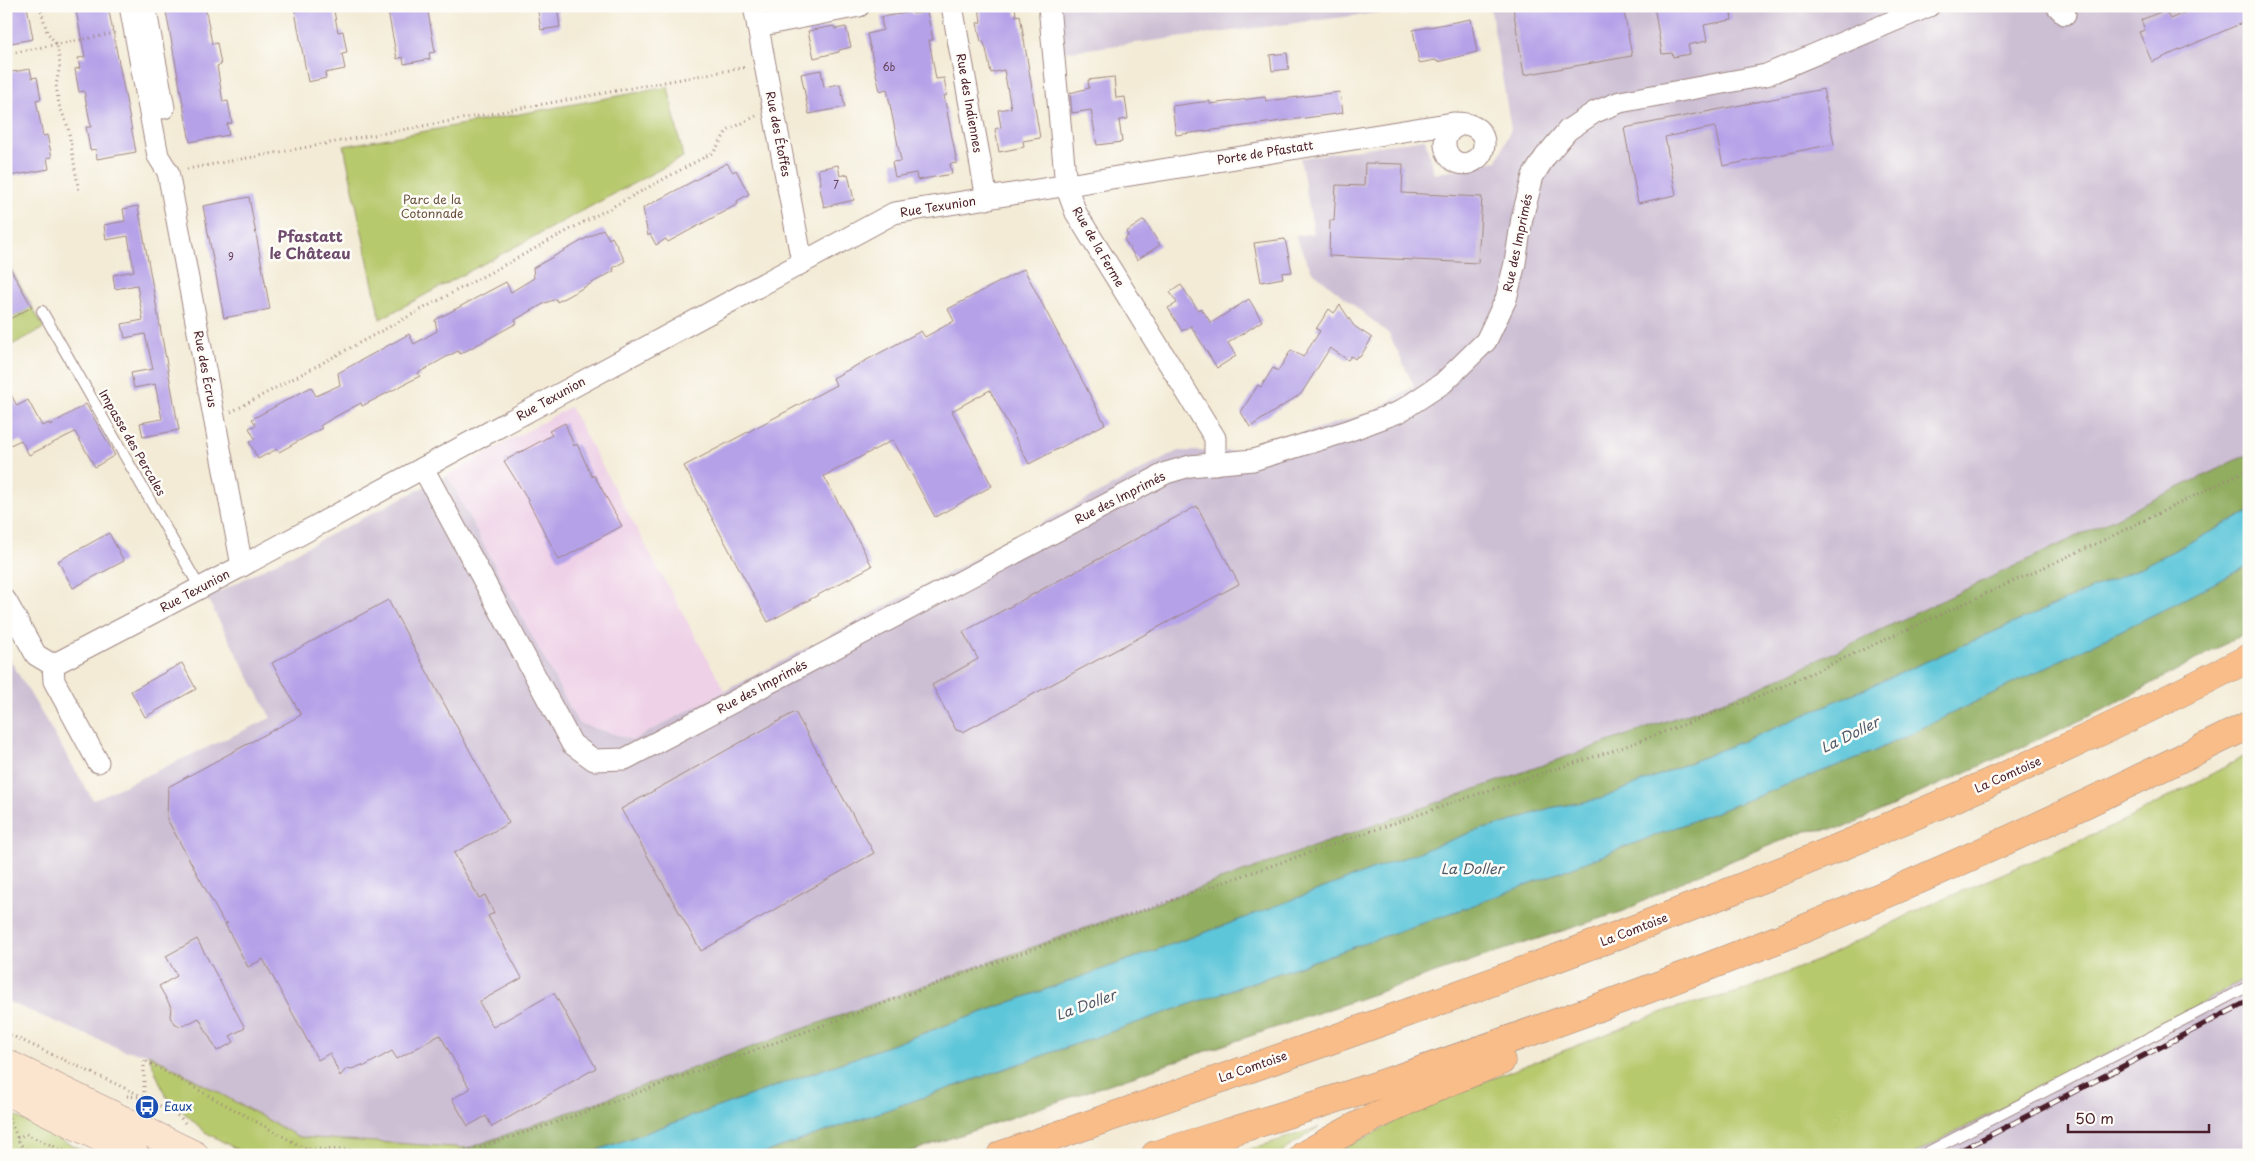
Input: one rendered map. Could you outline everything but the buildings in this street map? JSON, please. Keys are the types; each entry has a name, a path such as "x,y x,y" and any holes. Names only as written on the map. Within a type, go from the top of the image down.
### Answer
{"highway":[{"name":"La Comtoise","path":"1001,1155 1547,963 1766,879 1933,809 2076,744 2249,658"},
{"path":"1155,1155 1385,1083 1609,1004 1781,938 1955,865 2097,800 2249,725"},
{"path":"1304,1155 1396,1106 1452,1080 1527,1051 1609,1004"}],"main road":[{"path":"6,1063 195,1155"},
{"path":"6,1091 135,1155"}],"street":[{"name":"Rue des Écrus","path":"130,6 158,156 168,172 242,566"},
{"name":"Rue des Écrus","path":"145,6 172,154 168,172"},
{"path":"756,16 859,6"},
{"name":"Rue des Indiennes","path":"952,6 987,199"},
{"name":"Rue de la Ferme","path":"1049,6 1066,186 1076,213 1215,438 1215,464"},
{"name":"Rue des Imprimés","path":"423,468 572,744 594,760 626,759 1166,473 1190,466 1253,460 1348,431 1399,412 1444,383 1486,341 1506,299 1515,263 1522,218 1533,176 1545,157 1568,130 1595,112 1620,102 1766,75 1928,6"},
{"name":"Rue des Étoffes","path":"756,16 802,262"},
{"name":"Porte de Pfastatt","path":"1066,186 1444,125 1465,124"},
{"name":"Rue Texunion","path":"53,665 242,566 894,214 1066,186"},
{"path":"6,601 36,655 53,665 54,681 98,762"}],"lane":[{"name":"Impasse des Percales","path":"42,311 200,588"},
{"path":"1922,1155 2249,986"}],"path":[{"path":"40,6 47,32 57,45 60,65 56,85 59,105 68,126 79,192"},
{"path":"6,54 134,30"},
{"path":"168,172 764,64"},
{"path":"215,421 714,152 727,131 773,107"},
{"path":"456,1155 557,1122 1063,938 1484,792 1621,748 1764,695 2102,541 2249,470"},
{"path":"6,1033 144,1097 144,1060 306,1149 466,1152"},
{"path":"6,1110 20,1144 32,1155"},
{"path":"17,1138 26,1134 71,1154 80,1151"},
{"path":"306,1149 308,1155"}],"shaded area":[{"path":"1059,6 1432,6 1063,52"},
{"path":"1490,6 2249,6 2249,454 1759,688 469,1148 299,1137 148,1054 123,1050 6,1001 6,653 93,800 271,718 207,598 447,475 578,723 633,740 1178,451 1246,451 1374,411 1414,386 1389,334 1312,271 1295,236 1314,233 1300,158 1425,139 1434,174 1497,161 1511,129"},
{"path":"570,407 725,691 633,740 578,723 447,475"},
{"path":"2249,976 2249,1155 1912,1155 2187,1012"}],"green space":[{"name":"Parc de la Cotonnade","path":"668,87 683,157 380,319 344,146"},
{"path":"6,260 44,328 6,348"},
{"path":"2249,454 2249,512 2144,566 1770,730 1600,799 1550,808 1504,824 1475,831 1223,926 584,1155 449,1155 1759,688"},
{"path":"2249,565 2249,631 2103,710 1843,828 1806,831 1693,876 1624,911 1497,952 901,1155 758,1155 1474,905 1875,751 2163,610"},
{"path":"2249,754 2249,976 2187,1012 1912,1155 1331,1155 1404,1117 1478,1084 1671,1009 1739,992 1826,957 1918,910 2116,825"},
{"path":"148,1054 299,1137 469,1148 449,1155 247,1155 205,1132 165,1095"},
{"path":"6,1111 91,1155 6,1155"},
{"path":"1319,1127 1277,1155 1233,1155"}],"water":[{"name":"La Doller","path":"2249,512 2249,565 2163,610 1875,751 1474,905 758,1155 584,1155 1223,926 1475,831 1504,824 1550,808 1600,799 1770,730 2144,566"}],"railway":[{"path":"1952,1155 2249,1001"}],"place":[{"name":"Eaux","path":"147,1107"}],"district":[{"name":"Pfastatt le Château","path":"310,246"}]}
